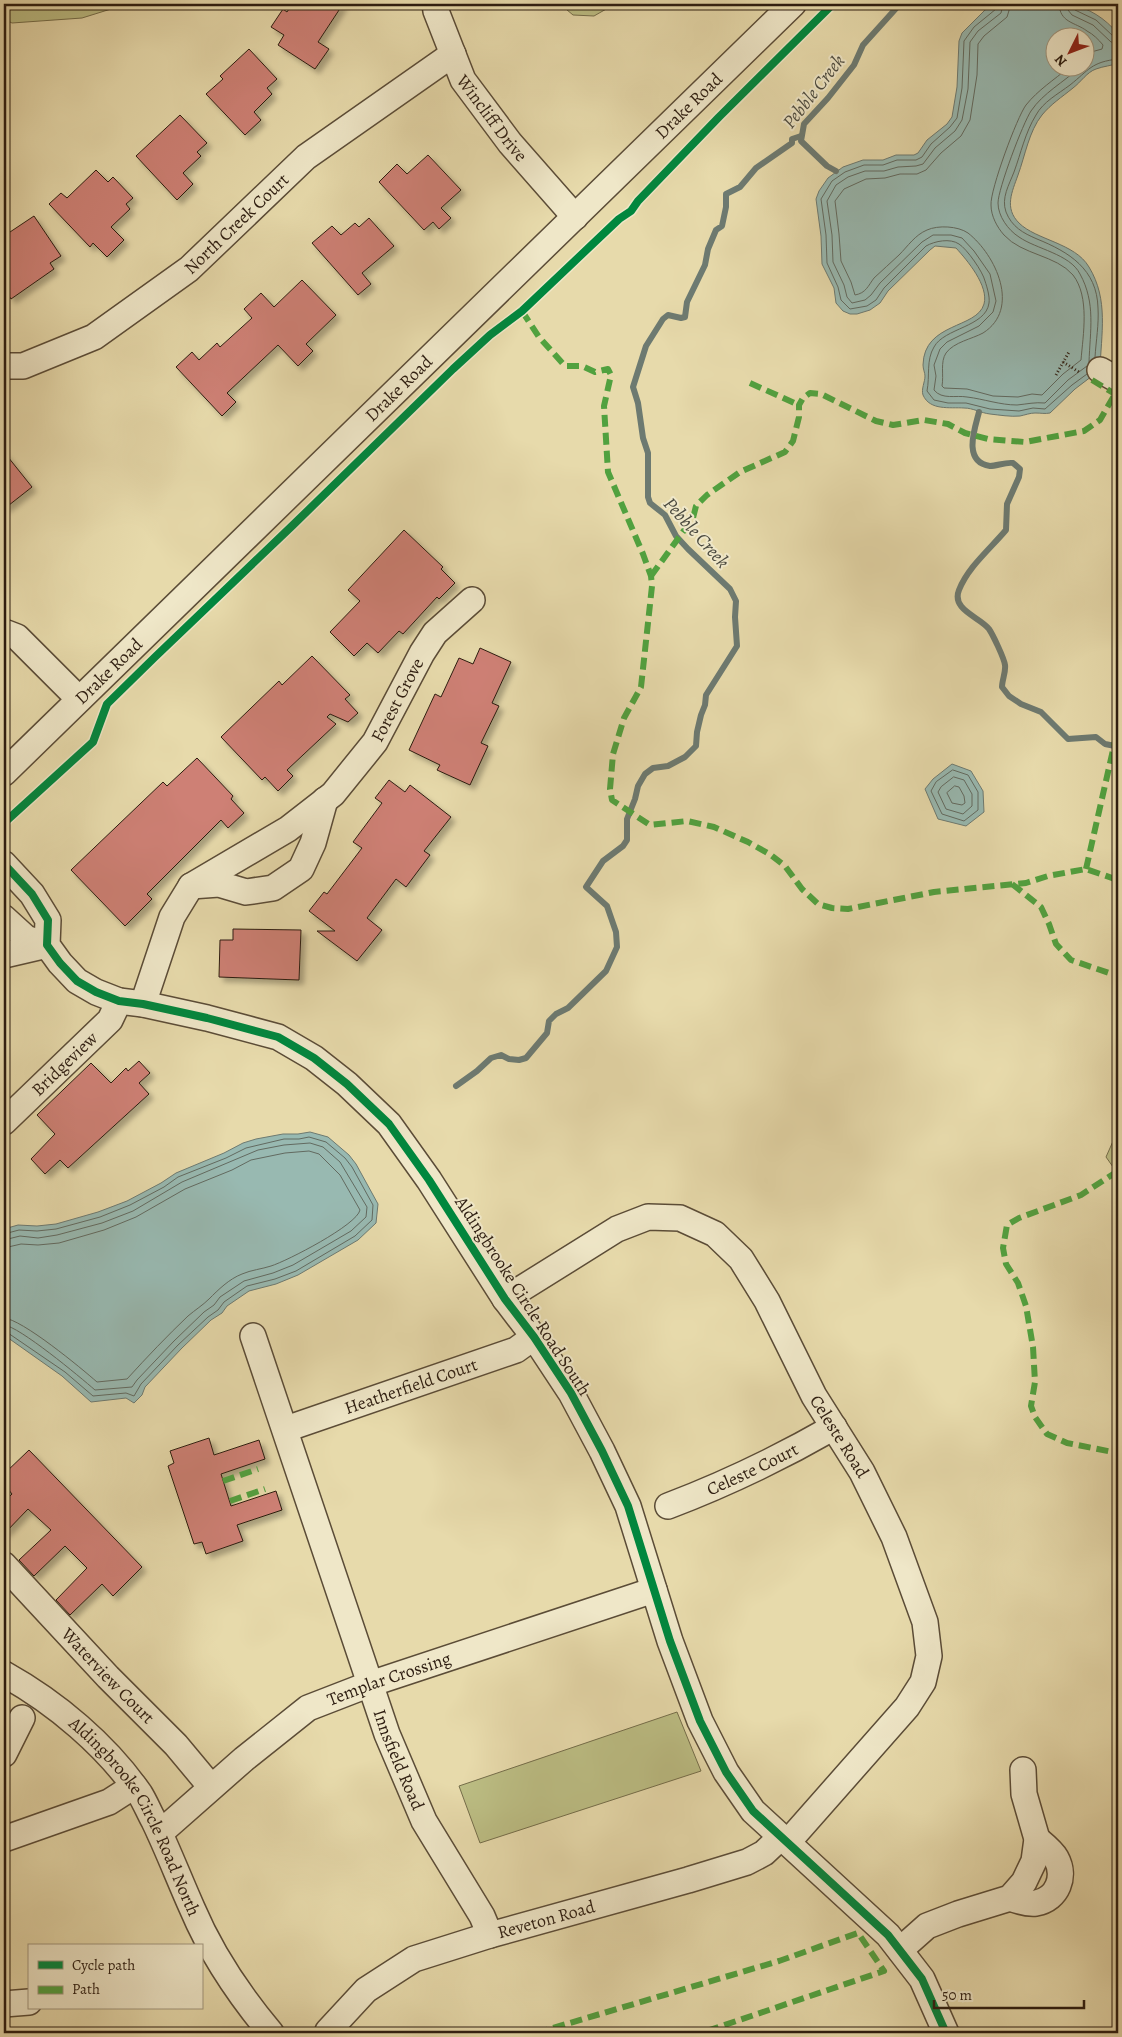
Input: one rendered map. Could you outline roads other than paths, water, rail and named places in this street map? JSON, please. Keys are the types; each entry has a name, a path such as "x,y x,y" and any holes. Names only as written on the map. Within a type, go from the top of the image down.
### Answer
{"street":[{"name":"Wincliff Drive","path":"436,4 436,11 464,80 510,143 575,217"},
{"name":"Drake Road","path":"4,773 793,4"},
{"name":"North Creek Court","path":"4,367 23,366 94,337 190,269 306,157 453,54"},
{"name":"Forest Grove","path":"131,1002 172,917 191,886 288,829 333,794 375,742 422,652 435,633 472,600"},
{"path":"4,632 17,637 79,699"},
{"name":"Forest Grove","path":"191,886 219,884 246,892 273,888 301,869 313,843 325,800"},
{"path":"4,864 32,894 48,920 47,945"},
{"path":"4,918 26,938 47,945"},
{"path":"4,955 47,945"},
{"name":"Aldingbrooke Circle Road South","path":"47,945 60,963 77,981 96,992 278,1037 314,1058 347,1084 389,1124 429,1180 505,1299 534,1337 571,1393 602,1451 628,1506 654,1590 700,1721 726,1772 753,1811 882,1929 900,1950 922,1980 946,2033"},
{"name":"Bridgeview","path":"4,1122 131,1002"},
{"name":"Celeste Road","path":"505,1299 617,1229 648,1217 680,1218 715,1234 741,1259 767,1301 814,1396 862,1472 894,1537 925,1622 929,1656 923,1682 907,1706 784,1840"},
{"name":"Innsfield Road","path":"253,1336 286,1429 387,1734 424,1820 482,1916 490,1935"},
{"name":"Heatherfield Court","path":"286,1429 516,1350 534,1337"},
{"name":"Celeste Court","path":"668,1506 716,1488 773,1461 834,1427"},
{"name":"Waterview Court","path":"4,1565 108,1677 176,1745 211,1787"},
{"name":"Templar Crossing","path":"160,1833 211,1787 308,1708 370,1684 654,1590"},
{"name":"Aldingbrooke Circle Road North","path":"4,1674 23,1684 74,1723 104,1750 141,1795 171,1855 192,1909 208,1943 210,1965 271,2033"},
{"path":"4,1754 22,1718"},
{"path":"900,1950 927,1926 1010,1898 1024,1882 1034,1861 1037,1839 1024,1794 1023,1770"},
{"path":"4,1839 109,1802 134,1786"},
{"path":"1010,1898 1023,1902 1037,1903 1052,1896 1060,1885 1060,1870 1056,1857 1037,1839"},
{"name":"Reveton Road","path":"328,2031 366,1990 414,1959 490,1935 679,1883 747,1862 784,1840"},
{"path":"4,2004 28,2002"}],"water":[{"path":"1001,4 1069,4 1083,8 1096,15 1108,23 1118,34 1118,63 1094,70 1094,28 1044,28 1044,78 1084,78 1049,107 1038,121 1031,136 1012,194 1012,212 1019,223 1035,234 1075,252 1083,259 1095,279 1102,305 1100,370 1075,389 1050,413 1009,416 967,408 941,407 930,404 923,395 922,390 925,376 923,365 926,351 932,341 941,333 972,318 984,304 983,289 976,274 956,248 935,246 888,291 880,303 870,310 857,314 843,311 836,303 834,288 822,264 821,236 816,199 819,191 828,178 843,167 863,160 883,160 896,155 914,155 918,153 927,140 947,124 952,117 957,87 959,41 962,33 985,10 993,5"},
{"path":"952,764 971,771 983,791 984,812 966,826 938,819 925,789 933,779"},
{"path":"310,1132 328,1137 349,1155 356,1164 378,1204 376,1223 358,1240 298,1275 276,1284 249,1291 227,1306 222,1313 211,1320 182,1348 145,1387 142,1395 134,1403 126,1398 91,1402 62,1376 4,1335 4,1229 18,1225 56,1224 98,1212 127,1201 176,1173 243,1143 283,1134"}],"waterway":[{"name":"Pebble Creek","path":"836,171 827,166 801,141 804,124 854,65 863,45 900,4"},
{"name":"Pebble Creek","path":"456,1086 491,1058 501,1055 509,1059 519,1060 526,1058 547,1033 549,1021 556,1014 568,1008 606,971 617,947 616,932 607,906 586,887 603,861 623,846 627,840 627,819 638,786 645,774 653,768 668,766 685,757 696,746 697,732 706,695 737,646 736,601 730,589 688,549 676,536 665,515 650,503 648,497 648,453 643,438 638,403 633,387 646,346 663,319 668,315 685,317 687,302 705,265 708,249 716,230 722,226 726,207 726,194 740,187 756,168 792,143 792,139 801,136"},
{"path":"979,412 972,444 976,458 981,463 990,466 1013,463 1020,469 1019,477 1007,504 1006,530 968,574 959,590 959,603 985,625 993,636 1005,665 1002,687 1009,696 1021,704 1041,712 1068,739 1096,737 1105,744 1115,746 1118,749"}]}
